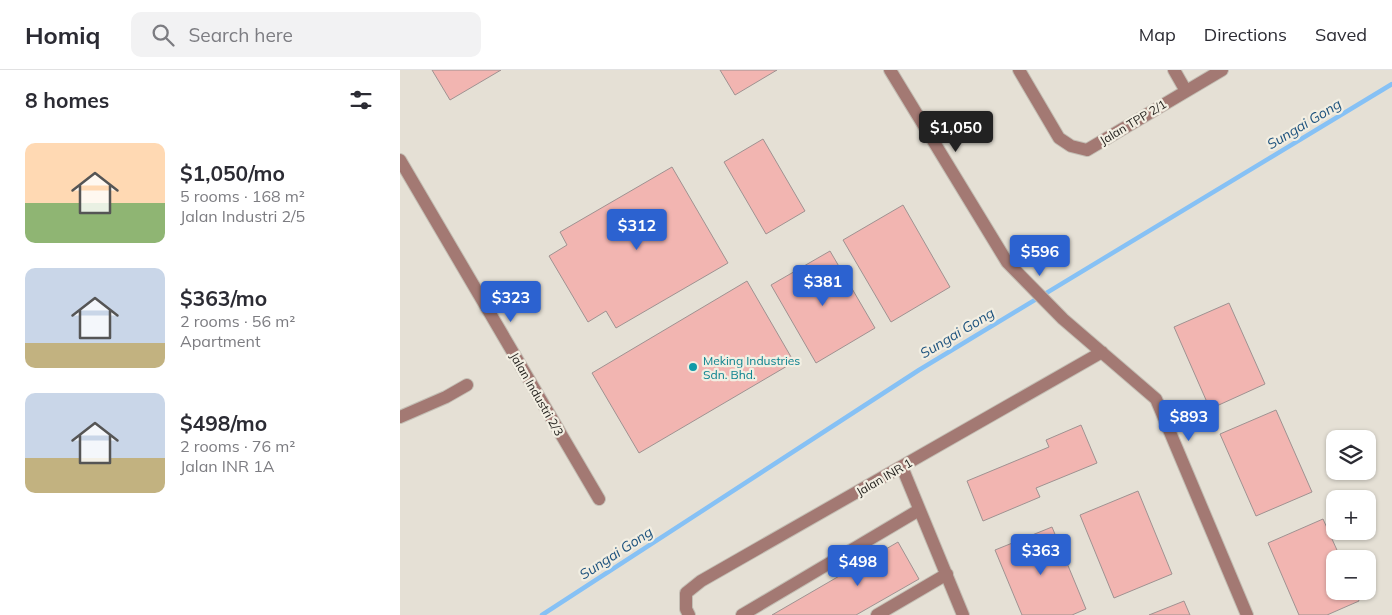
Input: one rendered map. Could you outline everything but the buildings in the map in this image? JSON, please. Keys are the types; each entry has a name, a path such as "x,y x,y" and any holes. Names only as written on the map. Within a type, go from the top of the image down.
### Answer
{"street":[{"path":"890,70 999,250 1017,273 1063,319 1156,399 1247,615"},
{"name":"Jalan TPP 2/1","path":"1019,70 1059,138 1070,146 1087,150 1222,70"},
{"path":"1174,70 1186,91"},
{"name":"Jalan Industri 2/3","path":"400,160 599,499"},
{"name":"Jalan INR 1","path":"689,615 686,609 686,593 702,581 1102,352"},
{"path":"400,418 467,385"},
{"path":"902,467 963,615"},
{"path":"742,615 919,510"},
{"path":"877,615 947,574"}],"waterway":[{"name":"Sungai Gong","path":"542,615 919,370 1392,84"}],"place":[{"name":"Meking Industries Sdn. Bhd.","path":"693,367"}]}
